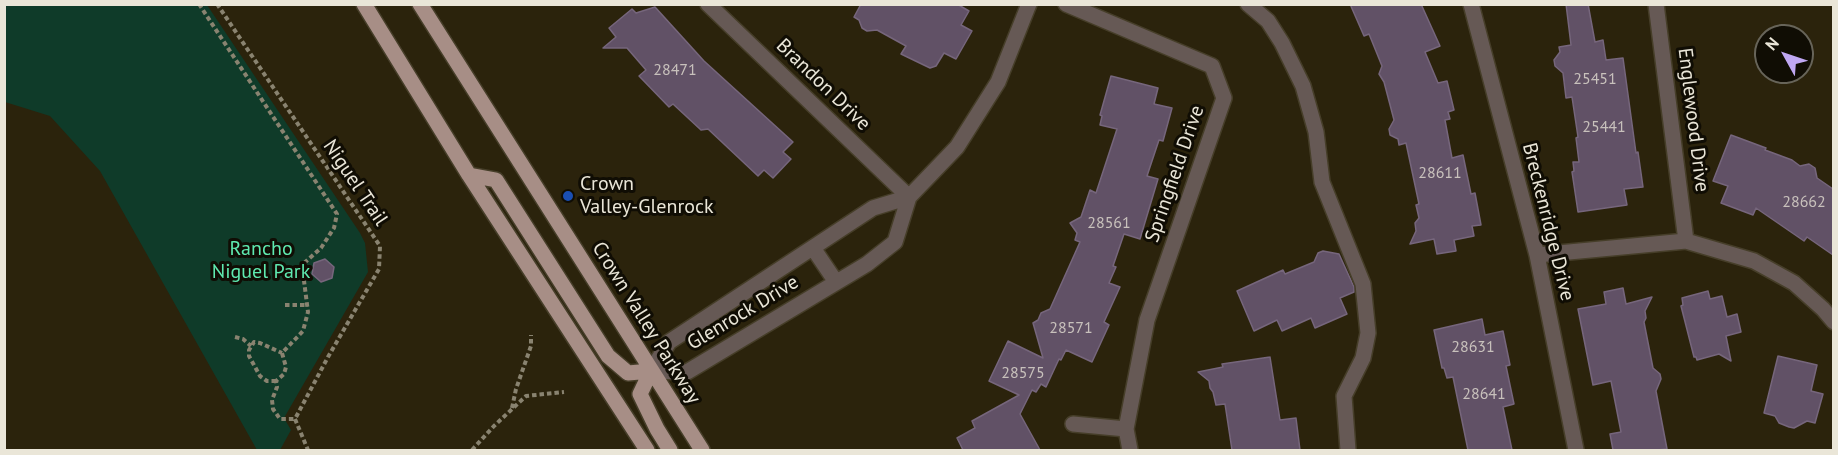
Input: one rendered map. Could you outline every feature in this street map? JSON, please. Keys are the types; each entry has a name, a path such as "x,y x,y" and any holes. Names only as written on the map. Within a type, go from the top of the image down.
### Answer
{"main road":[{"path":"364,4 469,175 647,450"},
{"name":"Crown Valley Parkway","path":"420,4 702,450"},
{"path":"469,175 496,180 608,356 628,372 651,371 640,394 670,450"}],"street":[{"name":"Brandon Drive","path":"708,4 909,197"},
{"name":"Glenrock Drive","path":"651,371 687,372 867,264 895,242 909,197 957,147 998,82 1029,4"},
{"name":"Springfield Drive","path":"1066,4 1212,66 1224,98 1147,320 1126,429 1130,450"},
{"path":"1248,4 1268,21 1282,43 1303,86 1316,132 1322,182 1362,284 1368,333 1363,358 1344,396 1348,450"},
{"name":"Breckenridge Drive","path":"1471,4 1537,255 1576,450"},
{"name":"Englewood Drive","path":"1656,4 1686,241"},
{"name":"Glenrock Drive","path":"651,371 669,342 873,208 909,197"},
{"path":"1537,255 1686,241 1754,261 1784,277 1823,309 1833,322"},
{"path":"813,248 836,282"},
{"path":"1073,424 1126,429"}],"path":[{"path":"200,4 337,214 334,228 321,248 302,266 309,312 303,331 282,353"},
{"name":"Niguel Trail","path":"217,4 380,246 379,269 295,419"},
{"path":"285,305 308,305"},
{"path":"512,409 516,389 531,346 531,335"},
{"path":"236,337 252,346"},
{"path":"254,342 282,353 286,368 284,374 276,381 267,381 260,376 249,356 254,342"},
{"path":"276,381 277,387 272,400 273,409 280,419 295,419 308,450"},
{"path":"472,450 526,396 564,392"}],"green space":[{"name":"Rancho Niguel Park","path":"5,5 207,5 360,233 365,243 368,272 284,418 291,430 280,450 257,450 100,171 50,116 5,102"}],"building":[{"path":"861,4 957,4 969,11 961,25 972,31 956,59 944,53 936,66 930,68 901,54 906,46 877,30 867,31 862,28 859,20 854,17"},
{"path":"1350,4 1421,4 1440,46 1425,52 1438,83 1447,81 1454,110 1448,112 1450,119 1445,120 1452,158 1463,155 1471,194 1475,193 1481,225 1472,226 1474,236 1454,240 1456,251 1437,254 1434,239 1410,244 1416,231 1415,223 1419,218 1416,205 1419,204 1406,143 1399,145 1398,139 1390,135 1389,129 1394,120 1384,82 1379,74 1382,66 1369,34 1364,36"},
{"path":"1566,4 1588,4 1595,42 1603,40 1606,60 1623,58 1643,187 1624,189 1627,205 1578,212 1572,172 1574,171 1573,162 1579,162 1576,138 1578,137 1572,97 1566,98 1563,73 1555,66 1554,60 1560,52 1559,47 1571,45"},
{"path":"655,7 704,61 793,142 783,152 791,159 773,178 764,170 758,176 708,129 701,130 673,104 669,107 639,76 646,70 627,48 603,48 616,37 609,28 632,9 636,13"},
{"path":"1111,76 1158,88 1154,104 1172,108 1163,141 1159,140 1147,176 1158,179 1140,239 1124,234 1113,266 1116,267 1109,283 1120,287 1104,322 1109,325 1092,362 1066,350 1061,360 1059,359 1046,387 1041,384 1036,392 1032,390 1020,414 1040,450 963,450 957,438 975,428 972,421 1019,395 989,381 1008,341 1043,358 1033,323 1038,320 1041,313 1050,309 1080,242 1075,240 1077,233 1070,223 1081,217 1090,190 1096,193 1117,129 1100,125 1102,116 1100,115"},
{"path":"1731,135 1766,148 1765,150 1792,160 1800,166 1809,164 1815,168 1817,178 1833,189 1833,255 1807,237 1804,241 1756,208 1753,215 1721,203 1728,186 1713,181"},
{"path":"1323,251 1339,254 1354,287 1354,292 1340,298 1347,314 1315,328 1311,318 1282,331 1277,320 1254,331 1237,291 1283,270 1285,274 1314,262 1318,253"},
{"path":"325,259 334,267 332,278 321,282 312,274 314,263"},
{"path":"1623,288 1626,304 1652,297 1645,311 1644,322 1653,368 1660,374 1661,379 1656,391 1667,449 1613,450 1610,434 1621,432 1611,381 1593,385 1578,309 1606,304 1604,292"},
{"path":"1708,291 1710,299 1722,296 1727,317 1737,314 1741,332 1726,336 1731,361 1719,354 1697,360 1694,357 1681,306 1683,305 1682,298"},
{"path":"1482,319 1485,335 1503,331 1510,365 1506,366 1514,404 1503,407 1512,450 1468,450 1453,377 1447,378 1442,368 1434,330"},
{"path":"1778,356 1817,365 1811,391 1823,394 1815,423 1807,421 1794,428 1779,423 1775,416 1764,413"},
{"path":"1270,357 1280,420 1296,418 1300,450 1232,450 1225,404 1216,405 1209,381 1198,372 1223,367 1222,364"}],"place":[{"name":"Crown Valley-Glenrock","path":"568,196"}]}
